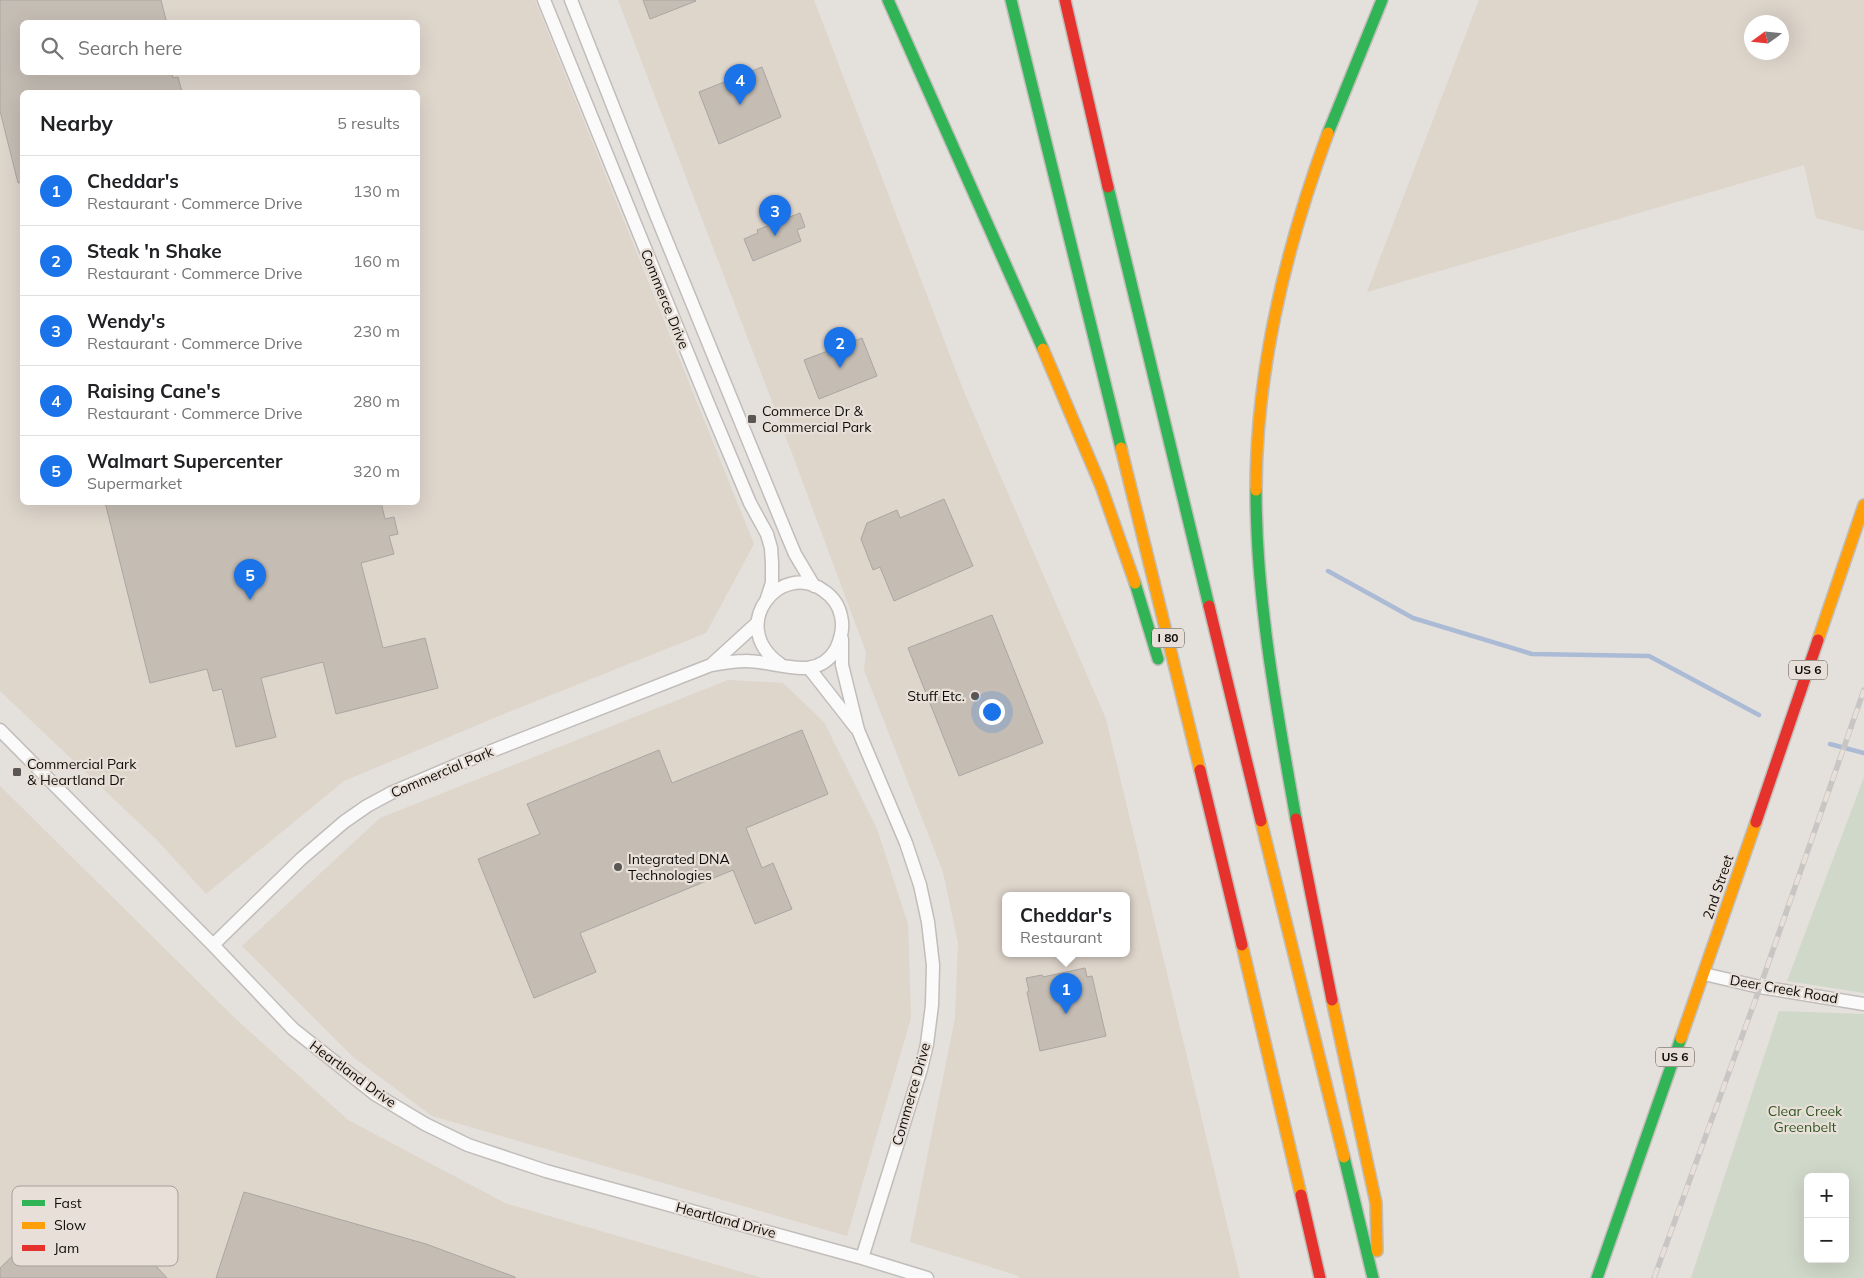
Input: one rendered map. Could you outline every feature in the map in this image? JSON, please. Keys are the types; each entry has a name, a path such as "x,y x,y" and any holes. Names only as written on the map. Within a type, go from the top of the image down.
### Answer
{"main road":[{"path":"888,0 1101,486 1128,560 1160,667"},
{"name":"I 80","path":"1011,0 1221,856 1320,1278"},
{"path":"1065,0 1152,375 1373,1278"},
{"path":"1377,1278 1376,1203 1302,856 1261,592 1255,494 1258,426 1267,360 1281,288 1296,230 1325,142 1382,0"},
{"name":"2nd Street","path":"1597,1278 1704,974 1864,505"},
{"path":"1172,703 1197,786 1221,856"}],"street":[{"name":"Commerce Drive","path":"544,0 708,403 750,503 767,534 771,548 772,563 772,583 767,598"},
{"name":"Commerce Drive","path":"571,0 654,210 787,535 795,554 814,586"},
{"path":"780,664 762,648 757,624 760,610 767,598 777,590 789,585 802,583 814,586 828,594 840,611 842,666 858,730"},
{"path":"711,665 757,624"},
{"path":"711,665 746,661 780,664 794,669 809,668 822,663 833,653 840,641 842,626"},
{"name":"Commercial Park","path":"213,946 302,859 344,822 367,806 391,793 466,762 711,665"},
{"path":"809,668 858,730"},
{"name":"Heartland Drive","path":"0,730 293,1029 375,1094 419,1121 468,1145 546,1171 862,1258 927,1278"},
{"name":"Commerce Drive","path":"858,730 906,843 920,885 928,922 933,965 932,1005 921,1070 862,1258"},
{"name":"Deer Creek Road","path":"1704,974 1760,987 1859,1003"}],"shaded area":[{"path":"0,0 535,0 754,544 706,633 506,713 344,781 206,894 157,840 0,691"},
{"path":"618,0 814,0 964,392 1106,719 1240,1278 1020,1278 1016,1275 910,1242 955,1018 958,943 943,872 864,670 866,652"},
{"path":"1479,0 1864,0 1864,231 1816,218 1804,165 1367,292"},
{"path":"728,680 783,683 824,722 877,829 908,924 911,1018 847,1236 432,1116 353,1057 242,946 380,818"},
{"path":"0,786 240,1023 348,1120 505,1203 762,1278 0,1278"}],"green space":[{"path":"1864,777 1864,993 1787,981"},
{"name":"Clear Creek Greenbelt","path":"1779,1011 1864,1014 1864,1278 1691,1278"}],"building":[{"path":"0,0 161,0 166,20 20,20 20,75 172,75 173,78 178,77 181,90 20,90 20,182 18,183 0,111"},
{"path":"643,0 695,0 696,1 650,19"},
{"path":"762,67 781,117 719,144 699,92"},
{"path":"800,213 805,227 797,230 801,241 753,261 744,239 758,233 757,230"},
{"path":"862,338 877,376 819,399 804,360"},
{"path":"944,499 973,566 894,601 880,567 873,570 861,539 867,523 897,510 900,518"},
{"path":"106,505 382,505 385,519 394,517 398,534 389,536 394,554 361,563 383,648 425,638 438,688 336,714 323,662 261,678 276,737 236,747 222,689 213,691 207,669 150,683"},
{"name":"Stuff Etc.","path":"992,615 1043,743 959,776 908,648"},
{"name":"Integrated DNA Technologies","path":"802,730 828,794 746,828 762,868 773,863 792,909 755,924 733,870 580,933 596,972 534,998 478,859 540,834 527,804 659,750 672,783"},
{"path":"1085,968 1087,977 1092,976 1106,1036 1040,1051 1027,992 1029,991 1026,978 1042,975 1043,977"},
{"path":"244,1192 426,1244 515,1278 216,1278"},
{"path":"12,1256 12,1266 156,1266 167,1278 0,1278 0,1268"}],"waterway":[{"path":"1328,571 1413,618 1532,654 1649,656 1759,715"},
{"path":"1830,744 1864,753"}],"railway":[{"path":"1654,1278 1760,987 1864,690"}],"traffic: fast":[{"path":"888,0 1043,349"},
{"path":"1011,0 1121,448"},
{"path":"1328,133 1382,0"},
{"path":"1108,187 1209,606"},
{"path":"1256,490 1260,573 1269,656 1296,819"},
{"path":"1135,583 1158,659"},
{"path":"1597,1278 1681,1038"},
{"path":"1344,1157 1373,1278"}],"traffic: slow":[{"path":"1256,490 1257,444 1261,399 1276,308 1299,220 1328,133"},
{"path":"1043,349 1101,486 1135,583"},
{"path":"1121,448 1200,770"},
{"path":"1818,640 1864,505"},
{"path":"1261,821 1344,1157"},
{"path":"1681,1038 1756,822"},
{"path":"1242,945 1301,1195"},
{"path":"1332,1000 1376,1203 1377,1251"}],"traffic: jam":[{"path":"1065,0 1108,187"},
{"path":"1209,606 1261,821"},
{"path":"1756,822 1818,640"},
{"path":"1200,770 1242,945"},
{"path":"1296,819 1332,1000"},
{"path":"1301,1195 1320,1278"}],"place":[{"name":"Raising Cane's","path":"740,105"},
{"name":"Wendy's","path":"775,236"},
{"name":"Steak 'n Shake","path":"840,368"},
{"name":"Commerce Dr & Commercial Park","path":"752,419"},
{"name":"Walmart Supercenter","path":"250,600"},
{"name":"Stuff Etc.","path":"975,696"},
{"name":"Commercial Park & Heartland Dr","path":"17,772"},
{"name":"Integrated DNA Technologies","path":"618,867"},
{"name":"Cheddar's","path":"1066,1014"}]}
